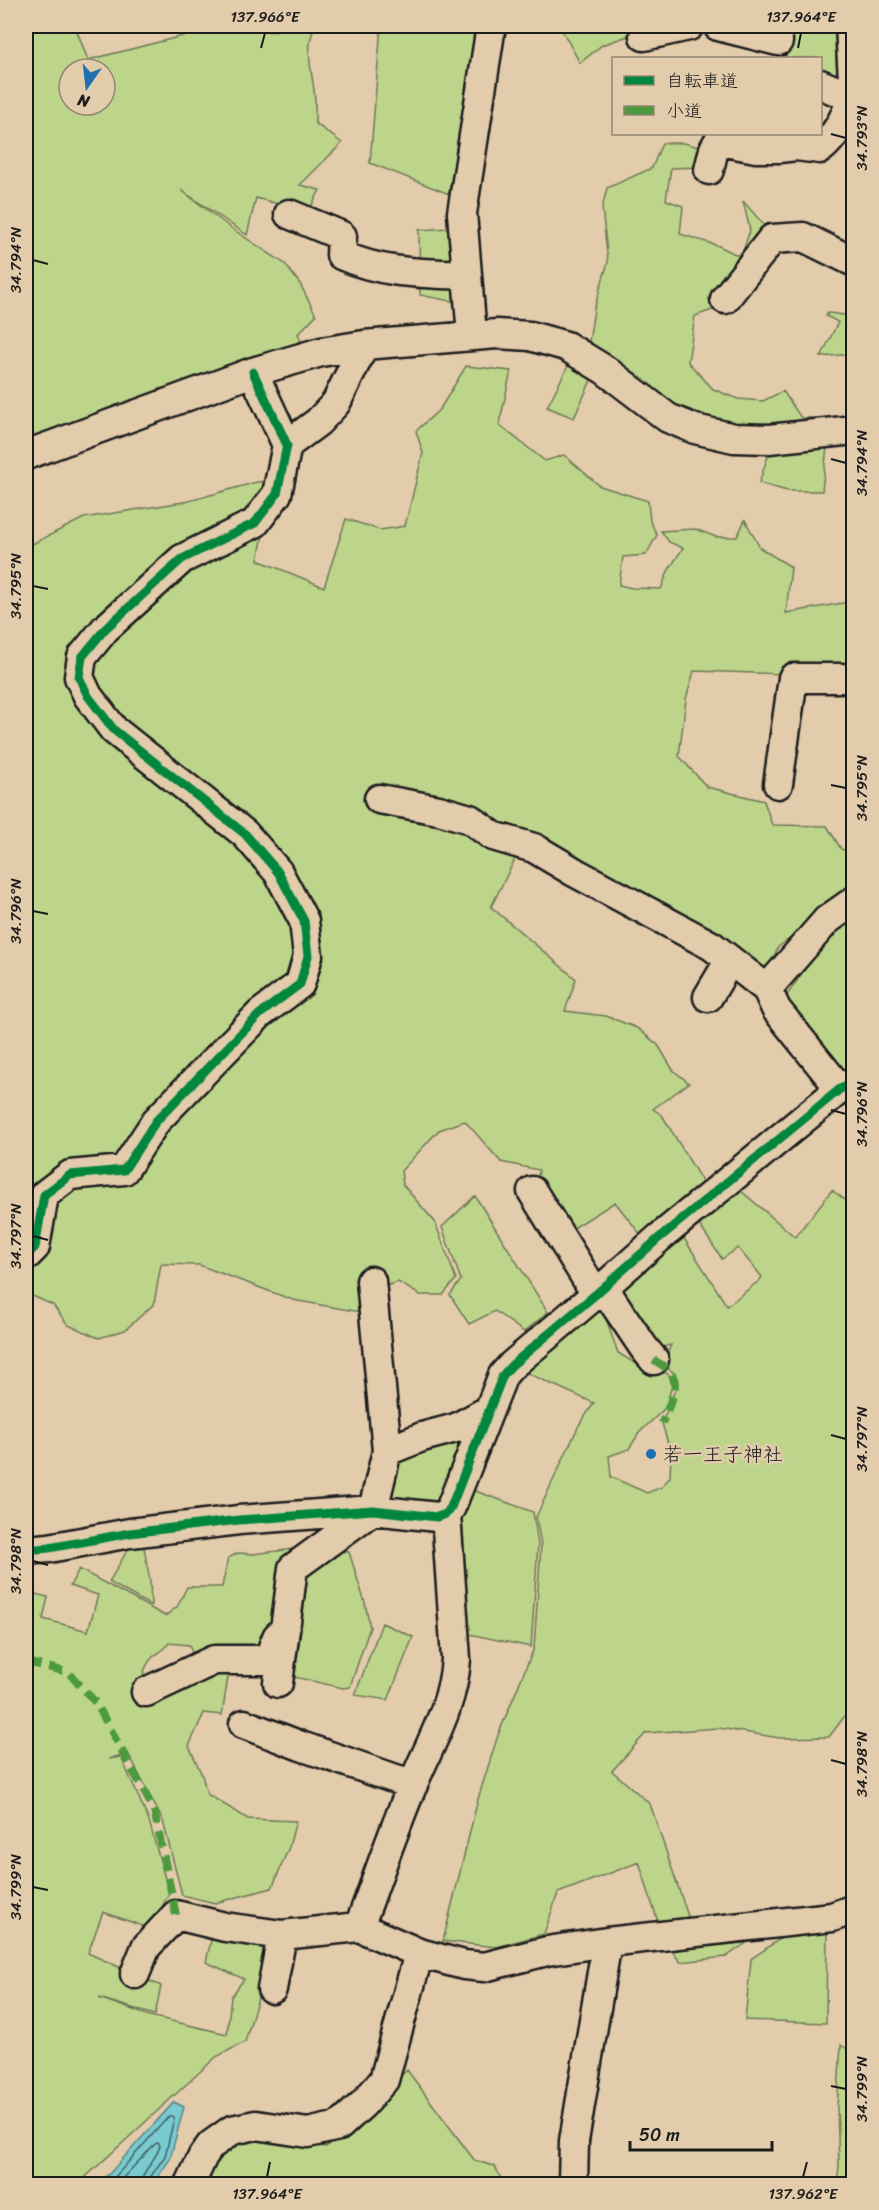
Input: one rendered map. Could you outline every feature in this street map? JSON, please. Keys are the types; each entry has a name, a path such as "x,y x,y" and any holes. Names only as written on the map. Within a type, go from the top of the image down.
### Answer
{"street":[{"path":"472,336 462,213 491,26"},
{"path":"644,36 688,26"},
{"path":"718,26 782,42"},
{"path":"709,170 718,142 756,148 796,146 820,149 827,144 853,99 850,26"},
{"path":"822,85 853,99"},
{"path":"289,214 342,236 341,255 361,264 396,272 467,275"},
{"path":"725,299 772,240 803,237 854,262"},
{"path":"26,455 253,372 321,352 364,345 497,333 530,336 566,346 605,370 668,418 694,429 734,438 770,439 854,430"},
{"path":"287,446 318,422 336,403 364,345"},
{"path":"26,1256 35,1247 44,1195 70,1175 124,1170 156,1121 260,1014 300,984 309,956 304,921 278,872 245,834 114,730 88,696 79,677 82,657 105,629 182,559 255,523 277,494 287,446 253,372"},
{"path":"778,784 793,678 854,680"},
{"path":"26,1550 130,1533 228,1522 373,1510 437,1517 446,1514 451,1507 502,1375 658,1238 847,1086 776,1009 767,989 712,946 534,848 493,836 470,819 439,810 379,799"},
{"path":"767,989 827,920 854,901"},
{"path":"708,997 730,960"},
{"path":"532,1191 599,1291 654,1360"},
{"path":"278,1683 293,1568 373,1510 387,1451 371,1281"},
{"path":"387,1451 422,1437 456,1428 489,1410"},
{"path":"359,1927 413,1785 447,1710 455,1682 456,1659 446,1514"},
{"path":"146,1692 214,1660 268,1660 277,1637 285,1629"},
{"path":"244,1724 413,1785"},
{"path":"135,1974 146,1947 176,1915 225,1927 282,1935 359,1927 419,1953 464,1965 484,1967 547,1951 607,1942 832,1917 854,1909"},
{"path":"272,1989 282,1935"},
{"path":"573,2184 574,2141 607,1942"},
{"path":"190,2184 203,2156 211,2145 232,2130 256,2125 308,2133 339,2126 363,2104 384,2080 419,1953"}],"green space":[{"path":"26,26 75,26 87,57 57,57 57,117 117,117 117,57 100,57 202,31 255,29 272,32 285,26 315,26 309,50 315,98 315,123 342,143 300,185 320,190 308,212 256,198 247,235 181,190 231,228 285,264 300,284 316,315 298,334 305,351 26,445"},
{"path":"381,26 477,26 449,194 370,163"},
{"path":"564,26 657,26 602,45 580,63 563,32"},
{"path":"794,26 847,26 849,86 822,77 822,57 786,57 783,43"},
{"path":"662,143 683,143 708,149 702,167 671,168 666,200 683,206 680,234 719,246 741,257 750,230 743,201 764,225 768,238 743,282 715,309 695,316 688,362 713,389 738,399 763,401 783,391 801,418 833,418 833,422 746,436 684,420 588,349 594,309 608,262 602,208 607,188 652,168"},
{"path":"449,228 456,302 420,295 419,230"},
{"path":"828,313 853,316 853,370 849,354 821,357 838,322 826,316"},
{"path":"569,364 592,378 574,418 547,407"},
{"path":"466,366 511,371 499,425 545,461 564,455 600,486 648,501 650,521 657,535 646,555 623,557 619,585 661,589 668,571 683,548 669,542 661,531 695,529 716,537 737,537 745,520 760,548 791,567 786,613 848,602 853,605 853,673 784,674 694,671 686,699 679,756 707,787 764,801 772,825 827,826 841,849 853,852 853,894 778,947 763,981 567,855 515,859 491,907 576,979 565,1011 606,1016 637,1028 658,1045 673,1070 689,1083 653,1109 662,1115 706,1188 641,1235 615,1202 572,1229 537,1185 539,1170 501,1162 465,1121 439,1130 401,1171 403,1185 435,1222 456,1279 443,1295 420,1295 398,1282 383,1287 371,1314 293,1300 199,1265 161,1264 154,1304 125,1330 99,1338 68,1325 53,1305 26,1293 26,547 84,518 189,501 274,479 258,560 324,587 346,519 380,530 405,526 423,453 416,431 440,409"},
{"path":"772,444 827,447 822,491 787,491 759,483"},
{"path":"853,913 853,1073 844,1077 785,998 836,924"},
{"path":"733,1184 795,1237 832,1190 854,1207 854,1625 848,1626 854,1664 853,1705 829,1737 780,1738 719,1728 646,1733 612,1771 650,1804 689,1919 658,1922 639,1862 558,1893 544,1934 496,1947 443,1941 478,1799 498,1735 534,1648 541,1545 536,1517 579,1425 594,1403 516,1368 682,1235 727,1306 760,1280 762,1277 738,1248 722,1259 698,1223","holes":["600,1302 662,1347 671,1345 667,1355 657,1359 674,1373 677,1385 662,1423 671,1454 670,1477 662,1487 647,1493 611,1477 609,1456 629,1449 639,1433 665,1408 672,1386 669,1375 655,1366 643,1368 618,1353"]},
{"path":"475,1196 548,1312 524,1332 495,1311 469,1324 450,1295 461,1280 442,1227"},
{"path":"481,1423 445,1504 385,1502 397,1452"},
{"path":"470,1489 533,1512 538,1544 531,1647 464,1633 456,1520"},
{"path":"132,1542 143,1542 150,1581 151,1606 109,1582"},
{"path":"293,1549 297,1561 277,1643 194,1658 189,1645 169,1643 148,1663 140,1685 229,1671 222,1715 204,1713 189,1746 202,1775 207,1794 248,1819 296,1821 289,1847 272,1888 215,1903 182,1895 163,1821 128,1753 109,1759 121,1757 149,1821 169,1893 151,1929 103,1912 88,1953 161,1986 155,2015 99,1998 150,2016 227,2034 231,1997 244,1979 206,1962 212,1936 265,1941 259,1994 245,2042 216,2057 78,2184 26,2184 26,1592 48,1597 43,1619 88,1631 98,1595 70,1586 79,1569 165,1616 177,1607 187,1587 222,1587 228,1558 238,1553 253,1554"},
{"path":"323,1550 349,1552 370,1627 350,1687 343,1688 285,1675 294,1585"},
{"path":"26,1558 37,1558 26,1592"},
{"path":"382,1623 413,1637 388,1700 355,1695"},
{"path":"827,1928 826,2023 745,2020 751,1959 787,1934"},
{"path":"755,1937 726,1957 680,1962 670,1948"},
{"path":"841,2045 853,2053 853,2184 837,2184 839,2166 837,2107"},
{"path":"407,2070 475,2161 495,2166 503,2184 202,2184 219,2150 247,2137 326,2147"}],"water":[{"path":"174,2102 184,2107 170,2159 153,2184 96,2184 110,2173"}],"marked path":[{"path":"654,1360 670,1371 675,1381 672,1400 662,1423"},
{"path":"26,1662 68,1672 96,1703 154,1810 176,1915"}],"cycle path":[{"path":"26,1256 35,1247 44,1195 70,1175 124,1170 156,1121 260,1014 300,984 308,956 304,921 278,872 245,834 114,730 88,696 79,677 82,657 105,629 182,559 255,523 277,494 287,445 253,372"},
{"path":"26,1550 130,1533 239,1520 373,1510 437,1517 446,1514 451,1507 503,1375 512,1365 659,1238 840,1089 854,1083"}],"place":[{"name":"若一王子神社","path":"651,1454"}]}
